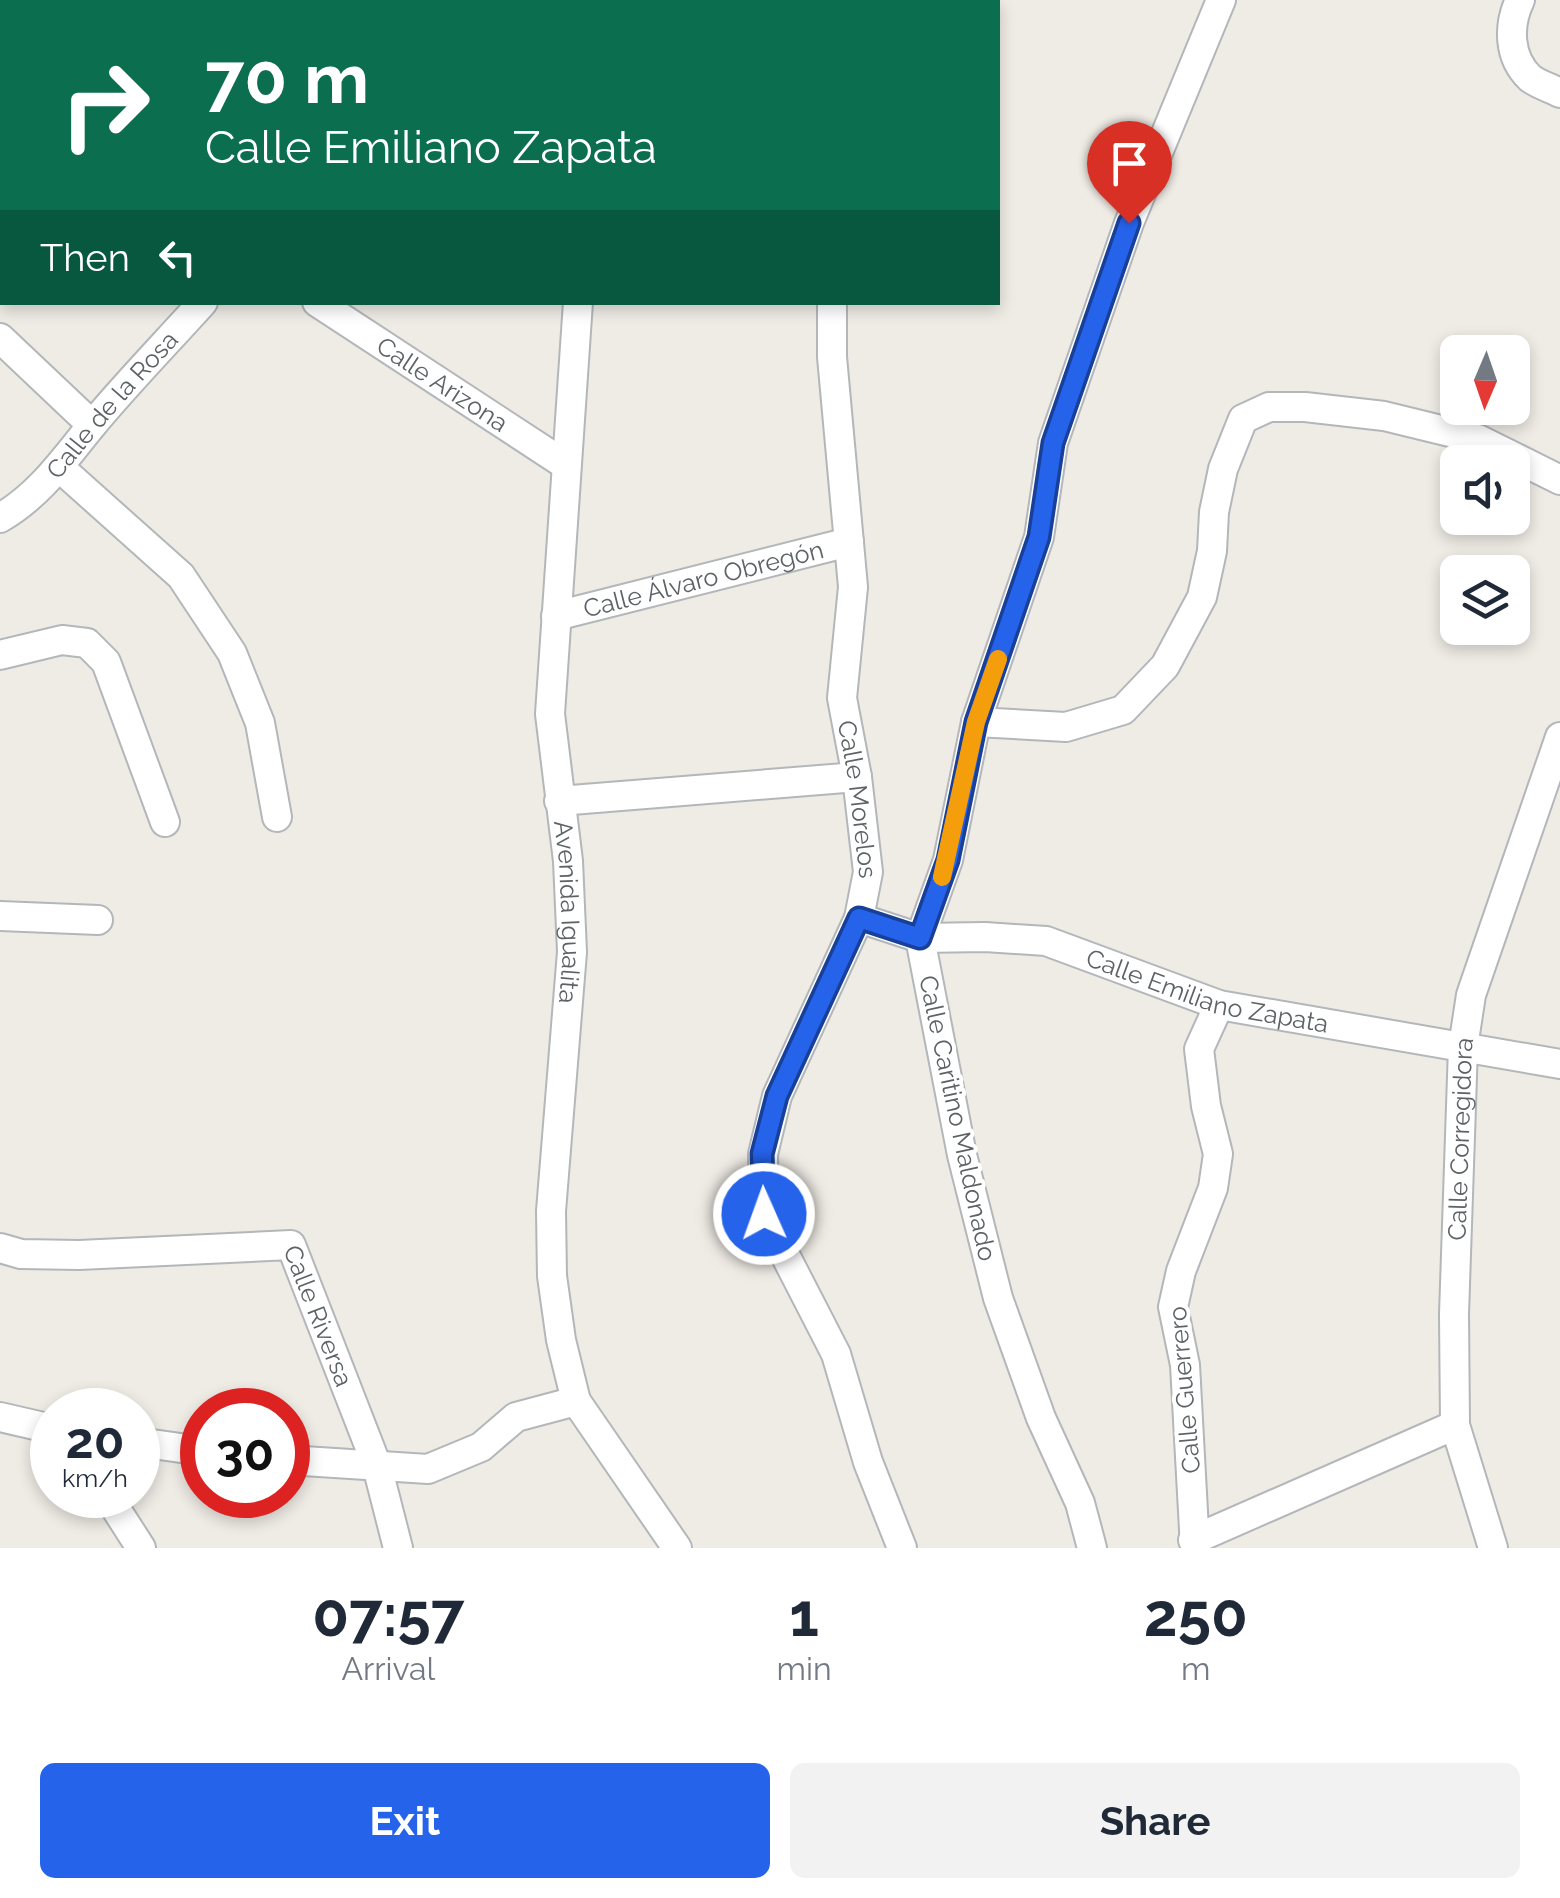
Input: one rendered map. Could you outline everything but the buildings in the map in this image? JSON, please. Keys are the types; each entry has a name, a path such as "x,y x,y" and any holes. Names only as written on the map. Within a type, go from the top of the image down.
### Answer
{"street":[{"path":"920,938 948,860 976,722 1039,537 1053,443 1129,223 1222,0"},
{"path":"1520,0 1512,16 1511,46 1530,78 1560,92"},
{"name":"Calle de la Rosa","path":"10,512 60,467 92,425 200,305"},
{"name":"Calle Arizona","path":"322,305 566,464"},
{"name":"Avenida Igualita","path":"578,305 550,714 568,861 572,952 551,1211 552,1276 561,1340 576,1401 676,1548"},
{"name":"Calle Morelos","path":"832,305 832,357 853,587 842,698 857,777 868,872 859,918 777,1096 762,1154 764,1214 836,1354 868,1462 902,1548"},
{"path":"0,338 92,425"},
{"path":"976,722 1066,728 1123,710 1165,666 1202,597 1223,469 1243,419 1270,407 1339,410 1478,439 1560,480"},
{"path":"60,467 181,576 232,653 260,723 277,816"},
{"name":"Calle Álvaro Obregón","path":"556,616 849,542"},
{"path":"0,655 62,640 87,642 106,662 165,822"},
{"name":"Calle Corregidora","path":"1494,1548 1456,1426 1454,1314 1464,1047 1472,996 1560,737"},
{"path":"559,801 857,777"},
{"path":"0,916 98,920"},
{"name":"Calle Emiliano Zapata","path":"859,918 920,938 1046,941 1220,1006 1560,1064"},
{"name":"Calle Caritino Maldonado","path":"920,938 962,1155 998,1298 1041,1418 1080,1503 1092,1548"},
{"name":"Calle Guerrero","path":"1194,1544 1185,1365 1173,1307 1181,1271 1213,1188 1218,1154 1206,1106 1199,1049 1220,1006"},
{"name":"Calle Riversa","path":"0,1248 20,1254 79,1255 292,1245 377,1466 398,1548"},
{"path":"310,1461 428,1469 481,1446 516,1418 576,1401"},
{"path":"0,1418 30,1424"},
{"path":"1194,1544 1456,1426"},
{"path":"122,1518 141,1548"}],"slow traffic":[{"path":"942,877 976,722 998,659"}],"route":[{"path":"764,1214 762,1154 777,1096 859,918 920,938 948,860 976,722 1039,537 1053,443 1129,223"}]}
